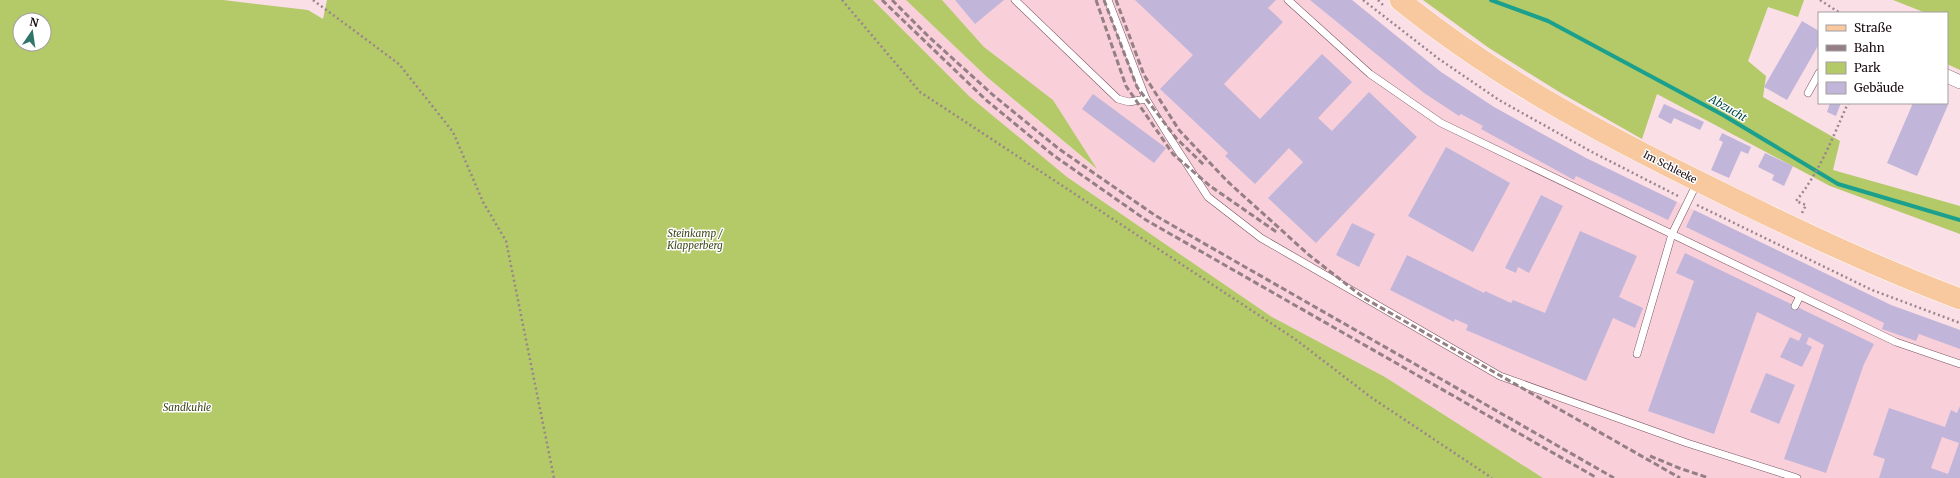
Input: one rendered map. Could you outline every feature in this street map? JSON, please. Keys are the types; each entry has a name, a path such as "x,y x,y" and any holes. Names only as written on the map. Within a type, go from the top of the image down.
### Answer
{"main road":[{"name":"Im Schleeke","path":"1400,0 1455,42 1557,108 1698,181 1861,259 1960,299"}],"street":[{"path":"1948,76 1960,82"}],"lane":[{"path":"1015,0 1118,99 1128,102 1146,99"},
{"path":"1108,0 1146,99 1208,198 1261,238 1500,376 1687,443 1797,478"},
{"path":"1288,0 1370,74 1441,123 1896,342 1960,364"},
{"path":"1808,92 1818,75"},
{"path":"1637,354 1672,234 1698,181"},
{"path":"1795,306 1800,296"}],"path":[{"path":"313,0 399,64 453,132 483,202 506,241 554,478"},
{"path":"842,0 920,92 1295,339 1372,398 1492,478"},
{"path":"1820,0 1838,12"},
{"path":"1796,228 1806,205 1796,202 1805,190 1824,157 1848,104"}],"shaded area":[{"path":"873,0 906,0 987,77 1095,168 1053,100 984,47 942,0 1352,0 1441,72 1494,107 1586,158 1891,305 1960,330 1960,478 1543,478 1385,377 1272,317 1067,177 969,96"}],"green space":[{"name":"Steinkamp / Klapperberg","path":"0,0 223,0 308,10 323,19 327,0 873,0 969,96 1067,177 1272,317 1385,377 1543,478 0,478"},
{"path":"906,0 942,0 984,47 1053,100 1097,169 987,77"},
{"path":"1423,0 1804,0 1798,17 1768,7 1748,61 1766,76 1763,97 1840,141 1833,170 1960,206 1960,234 1830,186 1657,94 1642,139 1561,93 1489,48"},
{"path":"1893,0 1960,0 1960,70 1948,64 1948,12 1923,12"}],"building":[{"path":"955,0 1004,0 975,24"},
{"path":"1135,0 1276,0 1268,8 1283,22 1224,84 1260,119 1322,54 1352,82 1318,118 1332,131 1369,92 1417,137 1316,243 1268,198 1303,162 1289,148 1255,184 1225,156 1228,153 1160,89 1193,55"},
{"path":"1310,0 1352,0 1441,72 1494,107 1586,158 1677,202 1668,220 1576,176 1574,180 1481,129 1483,126 1461,114 1459,116 1424,93"},
{"path":"1802,21 1818,30 1818,46 1787,100 1764,87"},
{"path":"1093,94 1166,148 1154,163 1082,109"},
{"path":"1664,104 1704,122 1700,130 1674,118 1671,124 1658,117"},
{"path":"1830,104 1841,104 1836,116 1827,112"},
{"path":"1913,104 1948,105 1917,176 1887,163"},
{"path":"1722,133 1751,147 1748,154 1741,151 1729,178 1711,170 1723,142 1719,140"},
{"path":"1446,147 1510,183 1473,252 1408,216"},
{"path":"1765,153 1793,166 1784,186 1772,180 1774,175 1758,167"},
{"path":"1541,195 1563,206 1529,273 1518,267 1516,273 1505,268"},
{"path":"1694,210 1891,305 1960,330 1960,349 1919,334 1916,341 1882,329 1884,323 1686,227"},
{"path":"1352,223 1375,234 1359,267 1336,255"},
{"path":"1580,231 1637,256 1619,297 1643,308 1635,328 1613,318 1586,381 1466,330 1468,325 1455,319 1454,322 1390,290 1407,255 1484,293 1485,291 1511,303 1513,300 1545,313"},
{"path":"1685,253 1874,344 1864,364 1826,473 1784,459 1824,345 1809,337 1806,344 1812,347 1802,367 1780,357 1790,337 1799,341 1802,334 1757,312 1714,434 1648,411 1694,281 1676,273"},
{"path":"1766,373 1795,385 1779,424 1750,412"},
{"path":"1960,406 1960,478 1879,478 1885,459 1873,455 1889,408 1945,427 1951,410 1957,413","holes":["1942,437 1959,443 1948,474 1931,468"]}],"waterway":[{"name":"Abzucht","path":"1491,0 1548,21 1723,115 1838,184 1960,220"}],"railway":[{"path":"882,0 986,100 1053,155 1146,220 1597,478"},
{"path":"892,0 929,37 993,95 1059,149 1156,216 1614,478"},
{"path":"1096,0 1126,86 1173,154 1210,186 1278,233"},
{"path":"1104,0 1137,87 1176,138 1204,165"},
{"path":"1116,0 1144,75 1179,130 1227,181 1309,255 1364,298 1680,478"},
{"path":"1650,456 1709,478"}],"park label":[{"name":"Sandkuhle","path":"187,407"}]}
